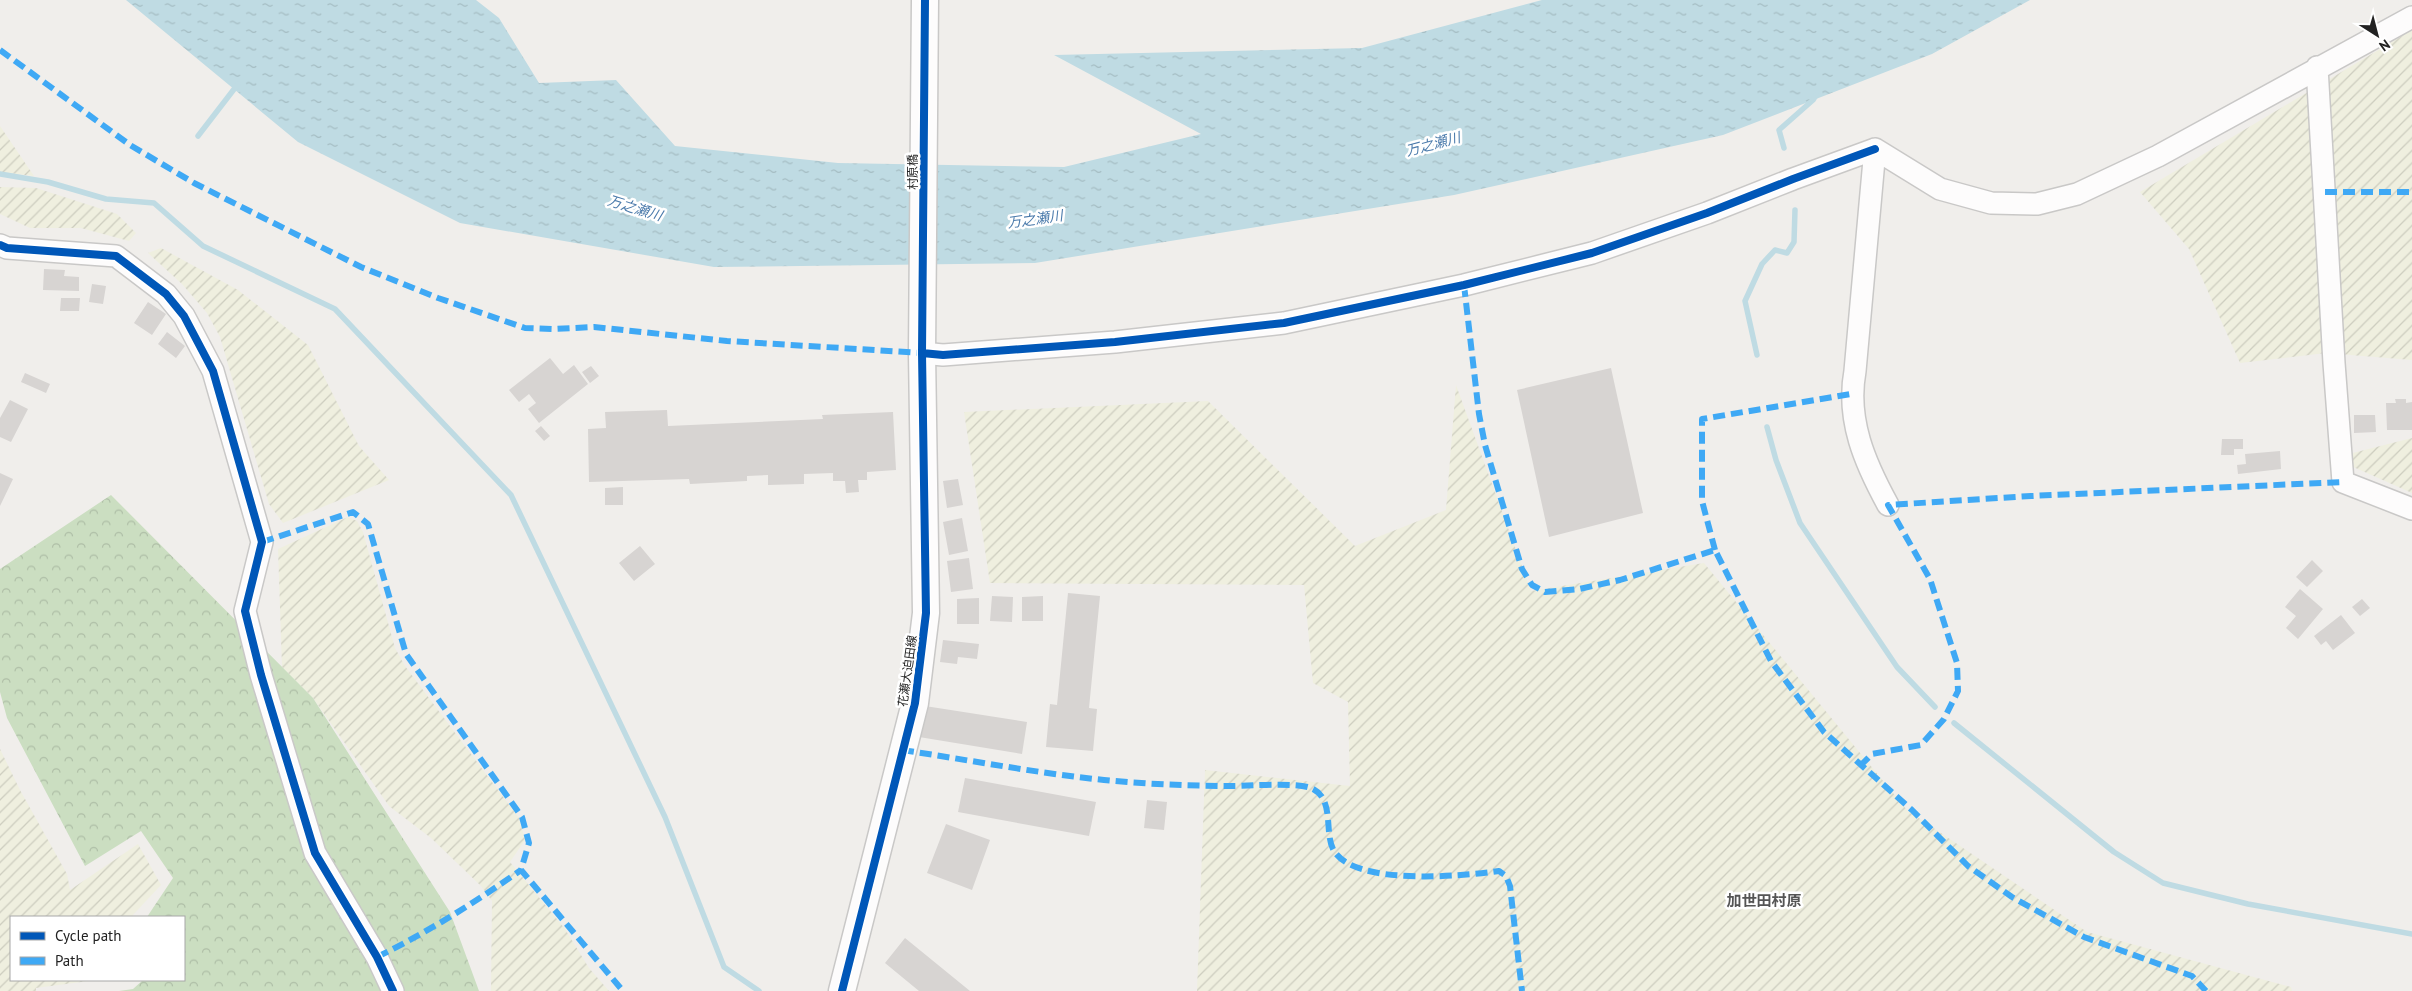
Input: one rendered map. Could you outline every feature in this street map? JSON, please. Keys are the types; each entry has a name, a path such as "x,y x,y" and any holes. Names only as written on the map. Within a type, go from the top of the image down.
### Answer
{"street":[{"name":"村原橋","path":"922,349 925,0"},
{"path":"1875,149 1940,189 1991,204 2037,204 2077,194 2158,156 2317,67 2412,17"},
{"path":"2317,67 2334,363 2343,482 2412,510"},
{"path":"922,349 943,355 1115,342 1284,323 1435,291 1592,253 1707,213 1793,178 1875,149"},
{"path":"1875,149 1855,371 1851,394 1858,438 1872,476 1888,506"},
{"path":"0,244 6,248 116,256 166,294 184,316 213,372 262,542 246,611 262,675 315,853 377,958 393,991"},
{"name":"花瀬大迫田線","path":"842,991 915,702 922,659 926,613 922,349"}],"green space":[{"path":"2412,30 2412,360 2326,353 2240,363 2189,249 2140,192"},
{"path":"0,126 34,176 0,172"},
{"path":"0,187 36,188 117,214 136,233 129,241 81,228 30,228 0,214"},
{"path":"161,248 238,290 308,345 359,446 389,480 283,523 269,504 220,337 207,313 182,284 148,253"},
{"path":"1456,385 1531,591 1704,563 1907,810 2087,932 2291,987 2292,991 1197,991 1205,770 1350,786 1348,702 1313,683 1304,585 990,583 964,412 1208,401 1355,546 1446,510"},
{"path":"2412,438 2412,493 2333,458"},
{"path":"111,495 313,698 450,912 479,991 119,991 133,989 142,981 185,981 185,916 148,916 173,878 141,831 85,866 7,718 0,692 0,569"},
{"path":"348,517 357,521 363,532 395,648 405,666 519,818 525,840 510,862 565,929 589,968 609,991 491,991 492,901 481,886 431,838 389,806 313,698 282,667 278,549"},
{"path":"0,749 20,790 67,874 70,890 138,844 161,885 132,916 10,916 10,981 88,981 36,988 36,991 0,991"}],"water":[{"name":"万之瀬川","path":"126,0 476,0 499,18 539,83 616,80 675,146 838,163 1064,167 1201,134 1054,55 1362,48 1542,0 2030,0 1932,54 1723,135 1454,195 1035,263 714,267 460,223 298,142"}],"building":[{"path":"44,269 65,270 64,276 79,277 79,291 43,290"},
{"path":"92,284 106,286 103,304 89,302"},
{"path":"61,298 80,298 79,311 60,311"},
{"path":"148,302 166,314 152,335 134,323"},
{"path":"167,332 185,346 176,358 158,344"},
{"path":"550,358 563,374 574,365 588,384 539,423 528,409 536,403 529,394 519,402 509,390"},
{"path":"591,366 599,376 590,383 582,372"},
{"path":"1611,368 1643,513 1549,537 1517,390"},
{"path":"25,373 50,384 46,393 21,382"},
{"path":"2395,399 2406,399 2406,403 2412,402 2412,430 2387,430 2386,403 2396,403"},
{"path":"10,400 28,409 11,442 0,437 0,418"},
{"path":"667,410 668,426 823,419 822,415 893,412 896,470 867,472 867,480 858,480 859,492 846,493 845,481 833,481 833,473 804,474 804,484 768,485 768,475 747,476 747,481 690,484 689,479 589,482 588,429 606,428 605,412"},
{"path":"2354,415 2375,415 2376,432 2354,433"},
{"path":"541,426 550,436 544,441 535,431"},
{"path":"2222,439 2243,439 2243,449 2234,449 2234,455 2221,455"},
{"path":"2280,451 2281,469 2238,474 2237,465 2246,464 2245,454"},
{"path":"0,473 13,479 0,506"},
{"path":"958,479 963,505 947,508 943,481"},
{"path":"623,487 623,505 605,505 605,488"},
{"path":"962,518 968,551 949,555 943,522"},
{"path":"640,546 655,564 634,581 619,563"},
{"path":"969,558 973,589 951,592 947,561"},
{"path":"2312,560 2323,571 2307,587 2296,577"},
{"path":"2300,589 2323,609 2298,639 2286,628 2296,616 2285,607"},
{"path":"1068,593 1100,596 1089,708 1097,709 1093,751 1046,747 1050,704 1057,705"},
{"path":"992,596 1013,597 1012,622 990,621"},
{"path":"1043,596 1043,621 1022,621 1022,597"},
{"path":"979,598 979,624 957,624 957,599"},
{"path":"2362,599 2370,608 2360,616 2352,607"},
{"path":"2341,615 2355,633 2333,650 2326,641 2321,645 2314,636"},
{"path":"943,640 979,644 977,659 958,657 957,664 940,662"},
{"path":"925,706 1027,722 1022,754 919,737"},
{"path":"965,778 1096,802 1089,836 958,812"},
{"path":"1147,800 1167,802 1164,830 1144,828"},
{"path":"946,824 990,840 972,890 927,873"},
{"path":"905,938 970,991 919,991 885,963"}],"waterway":[{"path":"198,136 238,84"},
{"path":"1784,148 1779,130 1813,100 1816,95"},
{"path":"0,174 48,182 106,199 154,203 203,246 335,309 511,495 665,817 724,967 759,991"},
{"path":"1757,355 1745,301 1762,264 1775,250 1787,253 1794,242 1795,210"},
{"path":"1767,427 1776,460 1800,523 1897,667 1935,707"},
{"path":"1954,723 2114,852 2163,883 2248,904 2412,934"}],"marked path":[{"path":"0,50 130,145 194,183 361,267 438,298 525,328 594,327 727,341 922,353"},
{"path":"2325,192 2412,192"},
{"path":"1464,285 1479,414 1485,445 1522,569 1532,585 1545,592 1579,589 1620,580 1715,550 1771,661 1824,732 1912,810 1968,866 2012,897 2084,937 2192,976 2206,991"},
{"path":"1715,550 1702,501 1702,419 1851,394"},
{"path":"1860,766 1872,754 1921,745 1944,719 1958,691 1957,663 1930,579 1888,505 2031,496 2343,482"},
{"path":"262,542 353,512 368,524 406,654 522,817 529,843 521,870 623,991"},
{"path":"902,750 1104,780 1200,786 1284,785 1311,788 1323,799 1328,816 1330,842 1333,849 1344,861 1362,869 1385,874 1436,876 1499,871 1506,876 1510,886 1522,991"},
{"path":"377,957 414,938 521,870"}],"cycle path":[{"path":"842,991 915,703 926,613 922,353 925,0"},
{"path":"922,353 943,355 1115,342 1284,323 1464,285 1592,253 1707,213 1875,149"},
{"path":"0,245 7,248 116,256 166,294 184,316 213,371 262,542 245,611 261,675 315,853 377,957 393,991"}],"district":[{"name":"加世田村原","path":"1764,900"}]}
